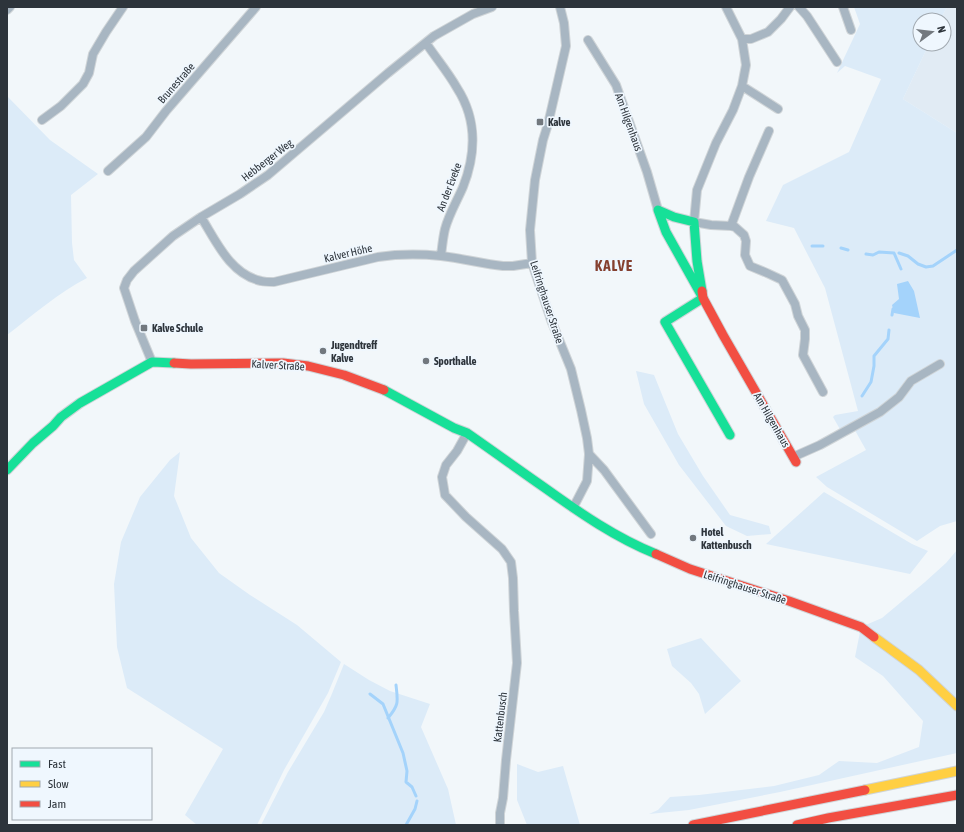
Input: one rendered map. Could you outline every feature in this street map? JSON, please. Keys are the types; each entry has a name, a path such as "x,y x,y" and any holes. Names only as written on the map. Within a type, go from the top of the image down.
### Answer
{"main road":[{"path":"658,210 674,217 694,222"},
{"name":"Am Hilgenhaus","path":"658,210 666,232 795,460"},
{"name":"Am Hilgenhaus","path":"694,222 697,261 703,298"},
{"path":"703,298 665,322 730,435"},
{"path":"7,470 32,444 61,417 80,402 152,362"},
{"name":"Kalver Straße","path":"152,362 191,364 283,363 308,366 344,375 380,388 454,428 467,433 573,508"},
{"name":"Leifringhauser Straße","path":"573,508 615,535 690,570 789,601 861,627 919,670 957,706"},
{"path":"694,825 957,771"},
{"path":"797,825 957,795"}],"street":[{"path":"7,10 10,7"},
{"path":"42,120 61,106 82,84 89,74 93,54 123,7"},
{"name":"Brunestraße","path":"108,171 146,137 166,111 256,7"},
{"name":"Hebberger Weg","path":"152,362 135,321 124,288 127,280 134,271 173,236 268,175 434,36 473,14 492,7"},
{"name":"Leifringhauser Straße","path":"560,7 564,23 566,46 534,180 530,230 532,263 551,320 571,369 587,438 589,454 587,481 573,508"},
{"name":"Am Hilgenhaus","path":"694,222 697,190 716,142 733,110 742,86 746,65 742,39 726,7"},
{"path":"742,39 751,39 768,32 790,7"},
{"path":"799,7 807,16 837,62"},
{"path":"843,7 851,30"},
{"name":"Am Hilgenhaus","path":"588,40 616,85 647,172 658,210"},
{"name":"An der Eveke","path":"426,43 458,88 471,120 473,141 470,164 463,186 445,229 441,256"},
{"path":"742,86 778,109"},
{"path":"732,226 749,177 769,131"},
{"name":"Kalver Höhe","path":"201,217 228,261 244,274 261,281 274,282 378,257 406,255 441,256 503,266 532,263"},
{"path":"694,222 735,227 744,235 746,241 745,255 750,266 782,280 795,304 798,316 805,330 803,355 823,392"},
{"name":"Am Hilgenhaus","path":"795,460 880,412 899,397 911,381 940,364"},
{"name":"Kattenbusch","path":"467,433 457,451 446,465 442,477 445,495 466,517 502,549 511,562 513,578 517,663 503,798 500,813 500,825"},
{"path":"589,454 604,470 651,534"}],"shaded area":[{"path":"854,7 947,7 944,12 912,12 912,52 925,52 903,99 957,133 957,521 940,526 917,541 827,487 816,477 866,450 852,425 841,431 833,417 835,415 858,411 825,288 794,228 766,221 783,185 849,152 881,79 845,66 837,73 860,24"},
{"path":"947,7 957,7 957,133 903,99 925,52 952,52 952,12 944,12"},
{"path":"7,96 50,140 98,174 71,195 72,243 74,260 87,278 56,297 7,335"},
{"path":"636,371 654,375 678,434 703,476 730,515 769,526 771,534 747,536 726,526 679,465 644,404"},
{"path":"180,452 174,496 191,538 219,573 297,625 341,662 328,693 284,770 257,825 197,825 185,815 223,749 127,688 117,647 114,584 121,542 140,497 170,460"},
{"path":"824,492 912,544 928,551 910,574 766,544"},
{"path":"957,550 957,753 780,792 689,810 649,814 658,810 670,797 774,786 819,775 839,761 877,763 919,747 923,721 883,676 855,657 861,627 882,618 946,563"},
{"path":"701,638 741,681 705,714 699,694 691,683 672,666 667,649"},
{"path":"344,664 390,691 430,704 421,727 448,789 456,825 261,825 288,772 324,712"},
{"path":"517,764 538,772 563,766 580,825 527,825 517,800"}],"water":[{"path":"908,281 914,291 920,318 894,313 892,305 899,299 897,284"}],"waterway":[{"path":"812,246 823,246"},
{"path":"841,248 848,250"},
{"path":"899,253 908,256 918,264 926,267 933,266 957,250"},
{"path":"866,254 873,255 879,252 894,253 901,269"},
{"path":"892,315 893,309"},
{"path":"862,396 871,382 874,356 888,339 889,330"},
{"path":"388,718 397,703 396,685"},
{"path":"370,694 383,704 403,753 407,771 406,782 412,787 416,796"},
{"path":"406,825 415,809 417,801"}],"traffic: fast":[{"path":"702,291 697,261 694,222 674,217 658,210 666,232 703,298 665,322 730,435"},
{"path":"7,470 61,417 80,403 152,362 174,363"},
{"path":"384,390 454,428 467,433 585,516 641,548 656,554"}],"traffic: slow":[{"path":"874,637 919,670 957,706"},
{"path":"865,790 957,771"}],"traffic: jam":[{"path":"702,291 703,298 723,335 796,462"},
{"path":"174,363 283,363 308,366 344,375 384,390"},
{"path":"656,554 690,569 789,601 861,627 874,637"},
{"path":"693,825 865,790"},
{"path":"797,825 957,795"}],"place":[{"name":"Kalve","path":"540,122"},
{"name":"Kalve Schule","path":"144,328"},
{"name":"Jugendtreff Kalve","path":"323,351"},
{"name":"Sporthalle","path":"426,361"},
{"name":"Hotel Kattenbusch","path":"693,538"}],"district":[{"name":"KALVE","path":"614,266"}]}
